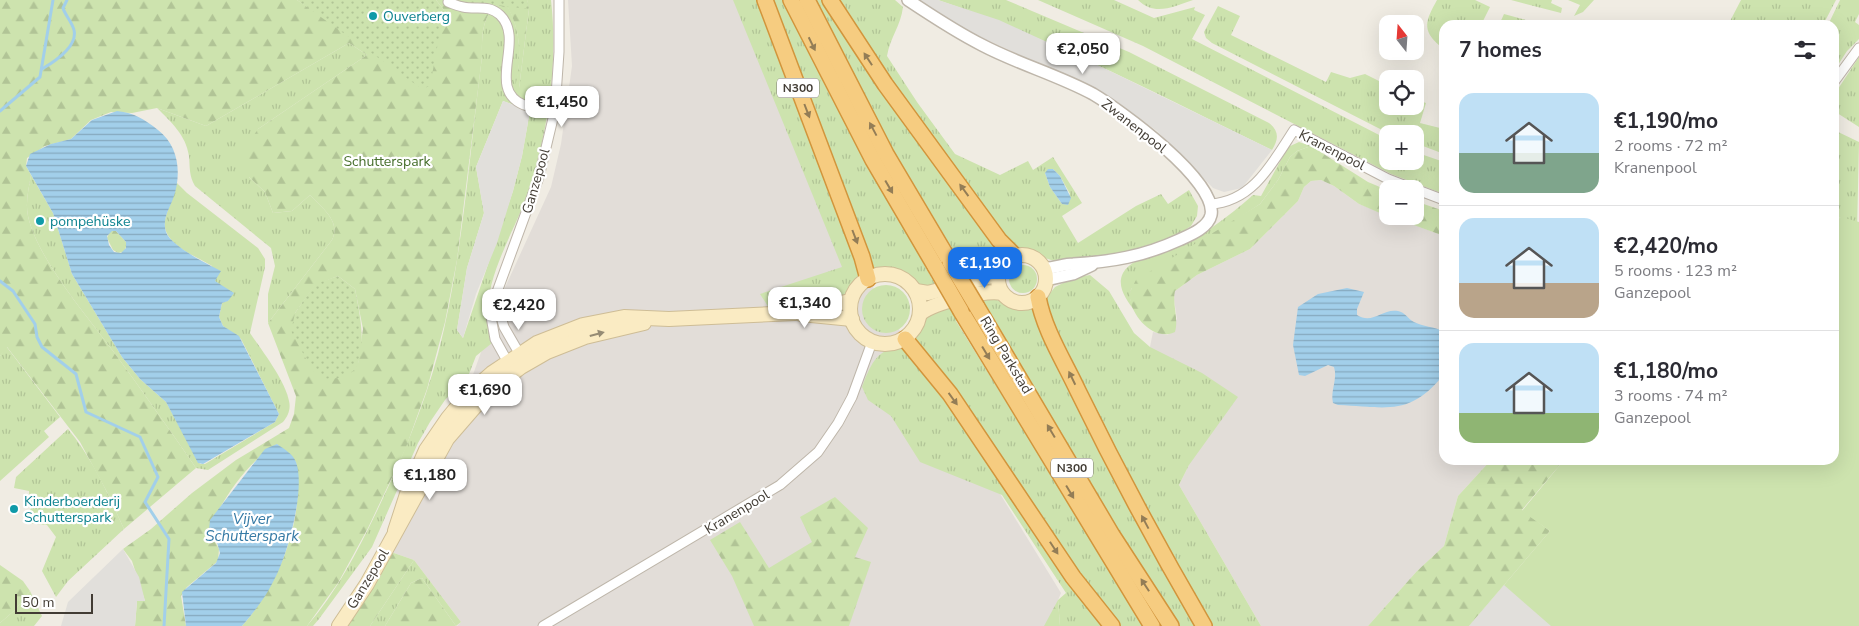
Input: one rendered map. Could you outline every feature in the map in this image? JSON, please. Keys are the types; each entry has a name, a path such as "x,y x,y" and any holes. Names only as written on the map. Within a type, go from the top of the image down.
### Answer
{"highway":[{"name":"N300","path":"765,0 862,257 868,279"},
{"name":"Ring Parkstad","path":"791,0 820,62 873,160 961,311 1152,626"},
{"name":"Ring Parkstad","path":"807,0 886,154 1112,535 1171,626"},
{"path":"830,0 885,84 999,240 1015,256"},
{"name":"N300","path":"1038,297 1044,319 1096,427 1146,523 1204,626"},
{"path":"905,339 950,394 1073,577 1112,626"}],"main road":[{"path":"1015,256 1031,257 1045,274 1044,290 1038,297 1029,302 1019,303 1010,300 1002,293 999,286 999,274 1003,265 1015,256"},
{"path":"885,274 896,275 910,283 916,292 921,313 914,330 905,339 892,344 872,342 861,334 852,319 850,301 854,292 868,279 885,274"},
{"path":"916,292 928,293 999,274"},
{"path":"921,313 937,304 989,292 1002,293"},
{"path":"795,313 850,301"},
{"path":"516,360 558,334 583,325 624,317 669,319 795,313 852,319"},
{"name":"Ganzepool","path":"339,626 367,584 395,531 420,464 440,427 467,395 516,360"}],"street":[{"name":"Ganzepool","path":"516,360 497,342 492,328 490,311 540,177 555,110 559,52 559,0"},
{"name":"Zwanenpool","path":"908,0 950,28 985,46 1084,90 1117,110 1171,154 1202,189 1210,204"},
{"path":"448,2 463,8 491,9 499,14 508,28 510,37 506,74 511,98 525,105 555,110"},
{"path":"1839,75 1859,48"},
{"name":"Kranenpool","path":"1210,204 1236,199 1250,190 1274,162 1294,130 1388,180"},
{"name":"Kranenpool","path":"1424,193 1439,198"},
{"path":"1045,274 1072,264 1094,264 1132,256 1188,236 1207,223 1210,216 1210,204"},
{"path":"495,298 516,360"},
{"name":"Kranenpool","path":"543,626 780,486 818,452 838,423 852,397 872,342"}],"shaded area":[{"path":"568,0 749,0 817,196 1061,593 1047,626 457,626 461,622 414,560 391,552 444,455 502,294 551,187 561,144 572,66"},
{"path":"918,0 938,0 999,20 1112,72 1272,150 1242,188 1224,192 1213,188 1157,131 1125,108 1086,85 974,34"},
{"path":"503,101 530,111 522,156 513,191 497,243 476,294 463,338 457,330 467,268 484,213 476,167"},
{"path":"1321,180 1334,186 1359,204 1379,212 1379,225 1415,225 1439,234 1439,465 1486,465 1458,496 1444,546 1417,571 1368,626 1261,626 1179,485 1189,465 1150,347 1153,332 1168,335 1177,319 1174,299 1175,291 1197,275 1250,249 1298,201 1304,187 1311,181"},
{"path":"123,549 139,577 145,601 137,601 135,626 61,626 68,602"},
{"path":"1504,585 1551,626 1469,626"}],"green space":[{"name":"Schutterspark","path":"0,0 297,0 341,29 444,10 436,0 527,0 529,9 519,88 515,88 519,47 513,17 508,8 497,5 485,22 457,260 445,322 427,389 405,450 368,528 338,583 307,626 242,626 268,590 287,549 293,528 298,484 296,462 277,444 256,461 237,482 221,506 209,530 219,549 218,561 187,587 181,596 186,626 135,626 137,601 145,601 132,561 123,549 151,529 192,493 236,460 289,428 294,414 296,396 268,323 332,240 334,227 325,210 310,195 292,211 273,213 265,192 249,177 239,157 258,129 367,55 349,43 206,126 157,108 132,113 111,112 91,120 71,139 45,146 27,158 26,166 31,175 27,211 41,250 64,286 196,468 124,529 107,492 80,442 7,347 0,356","holes":["338,276 355,289 363,329 358,363 295,313 315,285"]},
{"path":"297,0 436,0 444,10 430,86 422,89"},
{"path":"456,0 527,0 529,9 497,5 493,8 460,4"},
{"path":"527,0 551,0 553,47 550,93 543,139 531,184 492,282 488,302 488,322 492,343 476,356 469,374 445,400 430,422 418,443 372,547 319,619 313,626 307,626 337,586 369,528 403,454 438,354 454,281 485,22 497,5 508,7 513,17 518,37 519,67 516,87 519,88 529,9","holes":["503,101 530,111 522,156 513,191 463,338 457,330 467,268 484,213 476,167"]},
{"path":"733,0 759,0 863,268 856,282 847,292 825,303 769,308 760,294 842,267"},
{"path":"769,0 784,0 830,95 936,286 920,284 894,271 873,270"},
{"path":"816,0 827,0 1006,256 995,270 971,280 873,116"},
{"path":"835,0 895,0 903,7 887,56 917,102 955,154 1000,175 1028,161 1033,170 1053,157 1082,203 1062,216 1078,243 1136,206 1161,194 1168,204 1189,190 1198,206 1197,216 1191,226 1178,235 1115,255 1057,262 1012,247 871,57","holes":["1053,169 1060,176 1070,194 1062,204 1050,187 1045,173"]},
{"path":"938,0 1006,0 1129,52 1269,123 1275,129 1277,139 1272,150 1024,32"},
{"path":"1038,0 1114,0 1154,18 1195,7 1194,10 1205,15 1192,39 1379,135 1379,168 1143,46"},
{"path":"1138,0 1193,0 1165,9 1158,9 1144,5"},
{"path":"1437,0 1475,0 1490,7 1484,20 1439,20 1439,45 1428,30 1427,24"},
{"path":"1511,0 1552,0 1551,3 1562,8 1561,13"},
{"path":"1568,0 1594,0 1583,12 1574,16 1580,5"},
{"path":"1741,0 1836,0 1826,20 1731,20"},
{"path":"1840,0 1859,0 1859,14 1855,22 1859,25 1859,39 1847,51 1839,63 1839,20 1830,20"},
{"path":"1218,6 1240,16 1231,35 1326,82 1331,72 1350,78 1365,74 1379,81 1379,115 1422,115 1420,123 1439,128 1439,152 1424,146 1424,125 1379,125 1379,128 1212,43 1206,38 1204,32"},
{"path":"1504,14 1526,20 1501,20"},
{"path":"349,43 367,55 258,129 249,177 265,192 273,213 292,211 310,195 325,210 334,227 332,240 268,323 268,294 275,266 271,248 195,186 185,142 177,129 157,108 206,126"},
{"path":"1859,57 1859,127 1839,114 1839,87"},
{"path":"1839,132 1859,142 1857,233 1839,222 1839,218 1841,218 1839,218"},
{"path":"1299,142 1311,146 1297,151 1290,157 1278,180 1260,204 1131,289 1130,299 1135,311 1122,288 1121,278 1126,268 1136,261 1167,251 1191,240 1223,220 1253,195 1261,196 1288,147"},
{"path":"1311,146 1368,182 1379,187 1379,213 1359,204 1334,186 1321,180 1311,181 1304,187 1298,201 1250,249 1197,275 1175,291 1175,332 1160,334 1146,326 1135,314 1130,299 1136,280 1260,204 1278,180 1290,157 1297,151"},
{"path":"1424,155 1439,160 1439,192 1424,186 1424,180 1407,180 1383,170 1424,170"},
{"path":"31,175 53,213 72,274 122,357 140,379 166,402 200,464 205,464 275,422 279,414 241,339 223,326 219,317 222,303 229,300 215,281 212,266 181,248 168,236 165,220 176,182 187,193 258,248 265,259 265,267 250,333 287,393 290,404 288,415 283,422 208,470 196,468 64,286 41,250 27,211"},
{"path":"1424,204 1439,209 1439,234 1414,225 1424,225"},
{"path":"1845,218 1859,222 1859,626 1469,626 1550,531 1522,511 1560,465 1839,465 1839,219"},
{"path":"110,231 116,231 126,242 124,252 118,253 113,250 107,238"},
{"path":"1023,265 1033,269 1037,279 1033,289 1023,293 1013,289 1009,279 1013,269"},
{"path":"1090,275 1109,291 1134,333 1150,347 1202,373 1238,397 1189,465 1179,485 1261,626 1179,626 1061,440 989,310 956,321 1145,626 1060,626 1058,600 1066,593 1002,495 920,462 891,416 868,400 862,387 876,358 888,350 896,348 905,349 931,310 992,298 1014,307 1034,307 1047,297 1055,287 1073,278"},
{"path":"338,276 355,289 361,323 361,349 359,361 354,370 344,377 323,379 312,370 291,331 295,313 315,284"},
{"path":"881,285 891,285 903,292 910,304 910,314 903,326 891,333 881,333 873,329 866,322 862,314 862,304 866,296 873,289"},
{"path":"6,346 60,417 44,431 49,437 0,481 0,356"},
{"path":"68,429 85,452 106,490 124,529 68,581 56,597 42,571 56,537 47,525 27,523 32,504 29,501 29,491 14,488 16,477"},
{"path":"1486,465 1560,465 1522,510 1550,531 1469,626 1368,626 1417,571 1444,546 1458,496"},
{"path":"835,497 868,528 855,557 871,562 849,626 754,626 732,576 710,540 740,522 769,568 812,542 800,517"},
{"path":"391,552 414,560 370,626 345,626"},
{"path":"414,560 461,622 456,626 422,578 411,583 385,626 370,626"},
{"path":"0,565 23,581 30,591 15,610 0,623"},
{"path":"422,578 456,626 385,626 411,583"},
{"path":"30,591 42,616 34,626 0,626 0,623 15,610"},
{"path":"1058,600 1060,626 1044,626"}],"water":[{"path":"117,111 129,113 153,126 170,144 177,161 178,170 176,190 165,219 166,232 182,249 221,271 215,281 234,293 228,301 222,303 219,317 223,326 239,336 279,414 275,422 203,464 198,463 166,402 140,379 122,357 72,274 53,213 26,166 30,154 51,144 71,139 92,120","holes":["112,231 116,231 126,242 126,248 121,253 114,252 109,245 107,236"]},
{"path":"1048,169 1053,169 1060,176 1071,198 1068,205 1062,204 1050,187 1045,173"},
{"path":"1347,288 1364,292 1357,309 1357,315 1368,318 1387,312 1398,311 1417,324 1439,330 1439,380 1420,397 1397,406 1338,405 1333,403 1334,367 1328,365 1305,376 1299,375 1293,345 1298,307 1318,294"},
{"name":"Vijver Schutterspark","path":"277,444 295,459 299,489 294,523 289,541 273,582 259,605 242,626 186,626 182,592 216,563 220,553 216,539 209,530 210,520 265,449"}],"waterway":[{"path":"0,111 40,77 53,0"},
{"path":"42,69 64,53 72,42 74,30 63,8 67,0"},
{"path":"0,281 13,291 35,324 37,337 42,347 76,374 86,412 140,437 158,477 145,502 169,539 164,626"}],"place":[{"name":"Ouverberg","path":"373,16"},
{"name":"pompehüske","path":"40,221"},
{"name":"Kinderboerderij Schutterspark","path":"14,509"}]}
